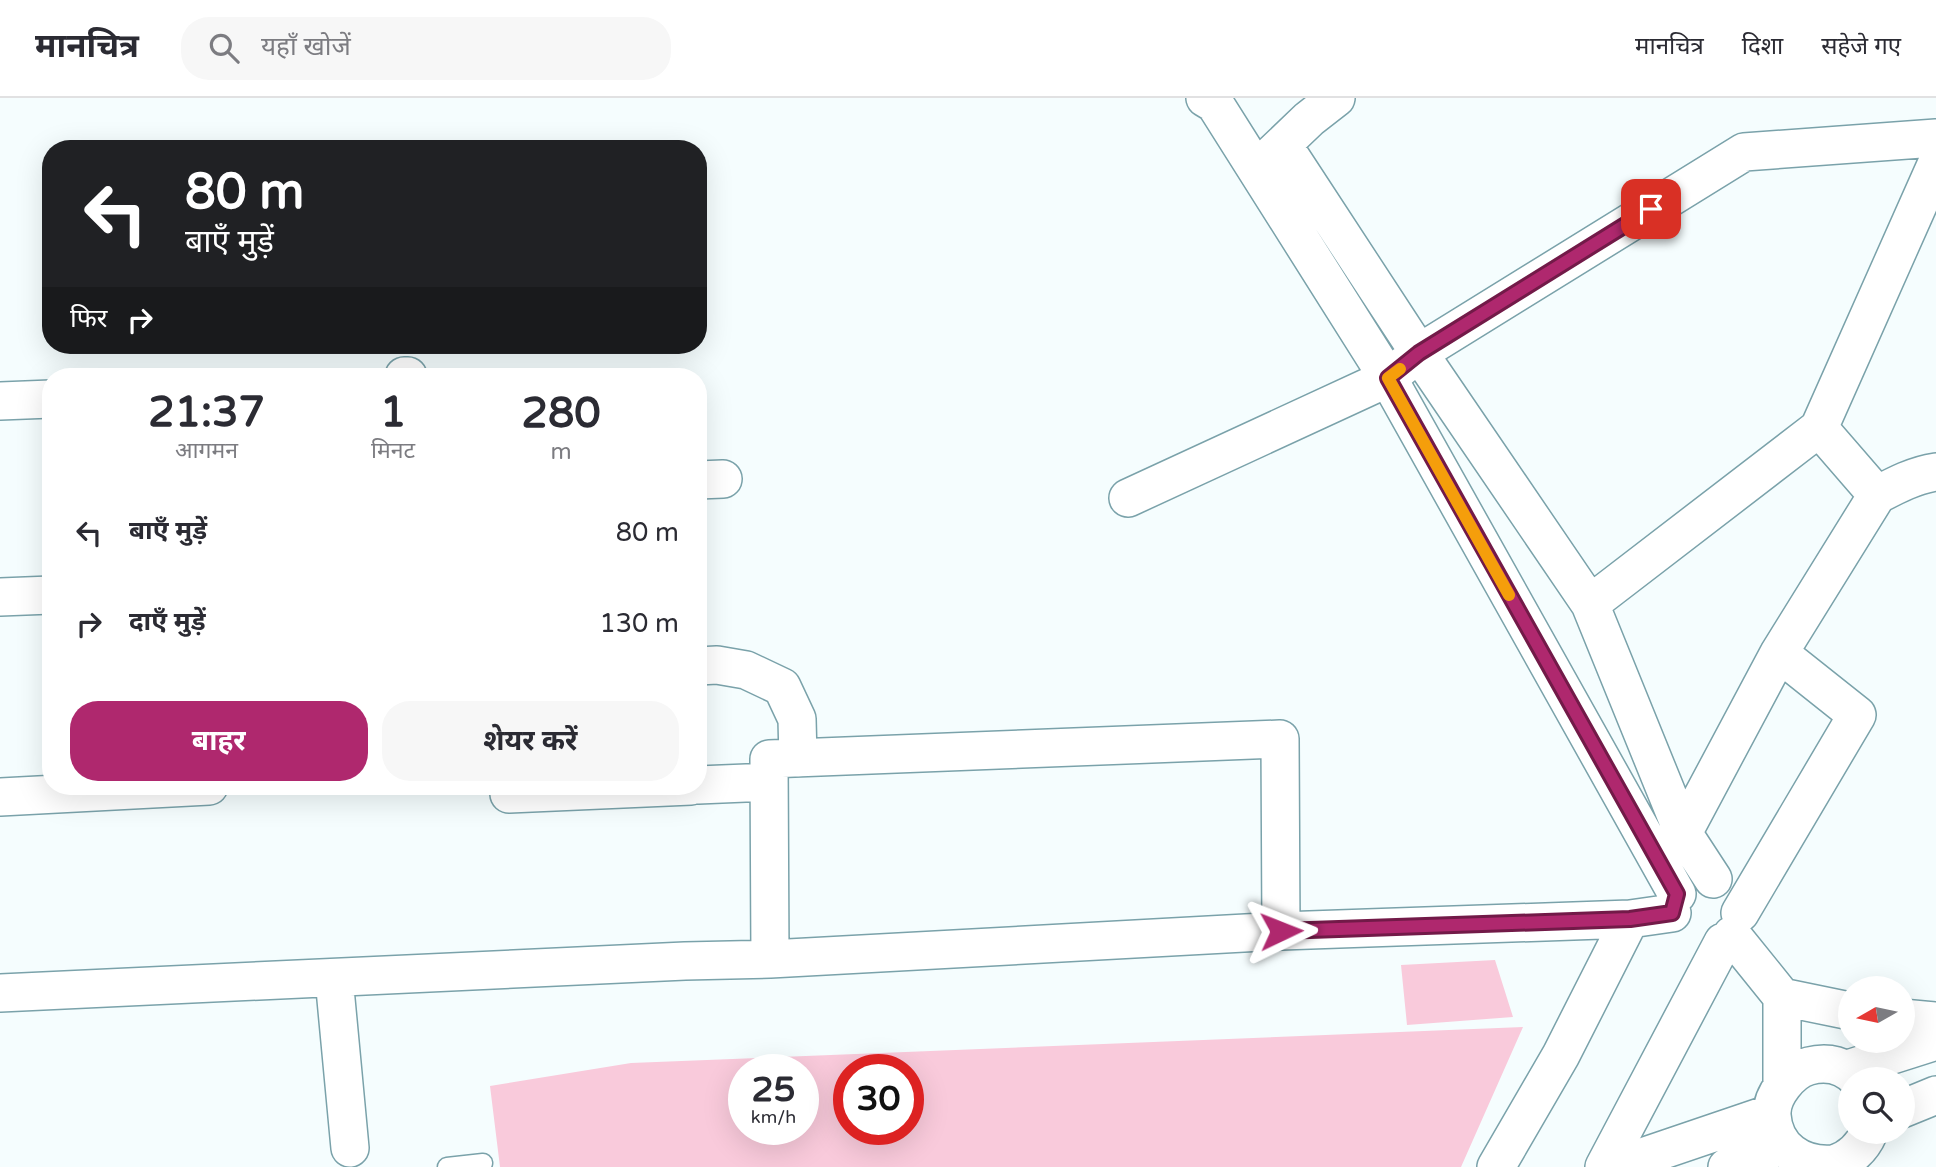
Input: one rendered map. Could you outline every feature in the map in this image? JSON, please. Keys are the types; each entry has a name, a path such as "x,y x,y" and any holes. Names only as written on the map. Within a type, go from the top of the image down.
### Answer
{"street":[{"path":"1256,170 1309,119 1336,98"},
{"path":"1214,100 1388,378 1675,904"},
{"path":"1128,498 1388,378 1419,353 1744,152 1936,138"},
{"path":"1283,145 1419,353 1590,604 1683,833 1713,878 1733,891 1738,901 1731,930 1712,946 1700,946 1689,942 1674,925 1675,904 1684,886 1693,881 1713,878"},
{"path":"1590,604 1819,428 1936,165"},
{"path":"0,401 42,399"},
{"path":"1819,428 1877,495"},
{"path":"1683,833 1779,653 1877,495 1911,479 1936,472"},
{"path":"0,597 42,595"},
{"path":"1604,1167 1731,930 1857,715 1779,653"},
{"path":"707,666 746,670 782,687 797,719 798,758"},
{"path":"770,960 769,759 1280,739 1281,931"},
{"path":"707,785 769,782"},
{"path":"0,797 42,795"},
{"path":"0,993 685,961 770,960 1281,931 1630,919 1675,904"},
{"path":"1496,1167 1561,1055 1630,919"},
{"path":"1731,930 1782,997 1778,1115 1799,1163 1824,1167 1845,1160 1863,1144"},
{"path":"334,978 351,1157"},
{"path":"1782,997 1838,1009"},
{"path":"1915,1019 1936,1021"},
{"path":"1871,1067 1936,1041"},
{"path":"1727,1167 1778,1115 1800,1069 1822,1063 1838,1069"},
{"path":"1915,1104 1936,1095"},
{"path":"1613,1167 1778,1115"}],"lane":[{"path":"447,1167 483,1163"}],"building":[{"path":"1495,960 1513,1017 1407,1025 1401,965"},
{"path":"1523,1027 1461,1167 500,1167 490,1086 631,1063 728,1059 728,1145 819,1145 819,1055 833,1055 833,1145 924,1145 924,1054 854,1054"}],"slow traffic":[{"path":"1400,369 1388,378 1509,595"}],"route":[{"path":"1281,931 1630,919 1672,913 1677,894 1388,378 1419,353 1651,209"}]}
